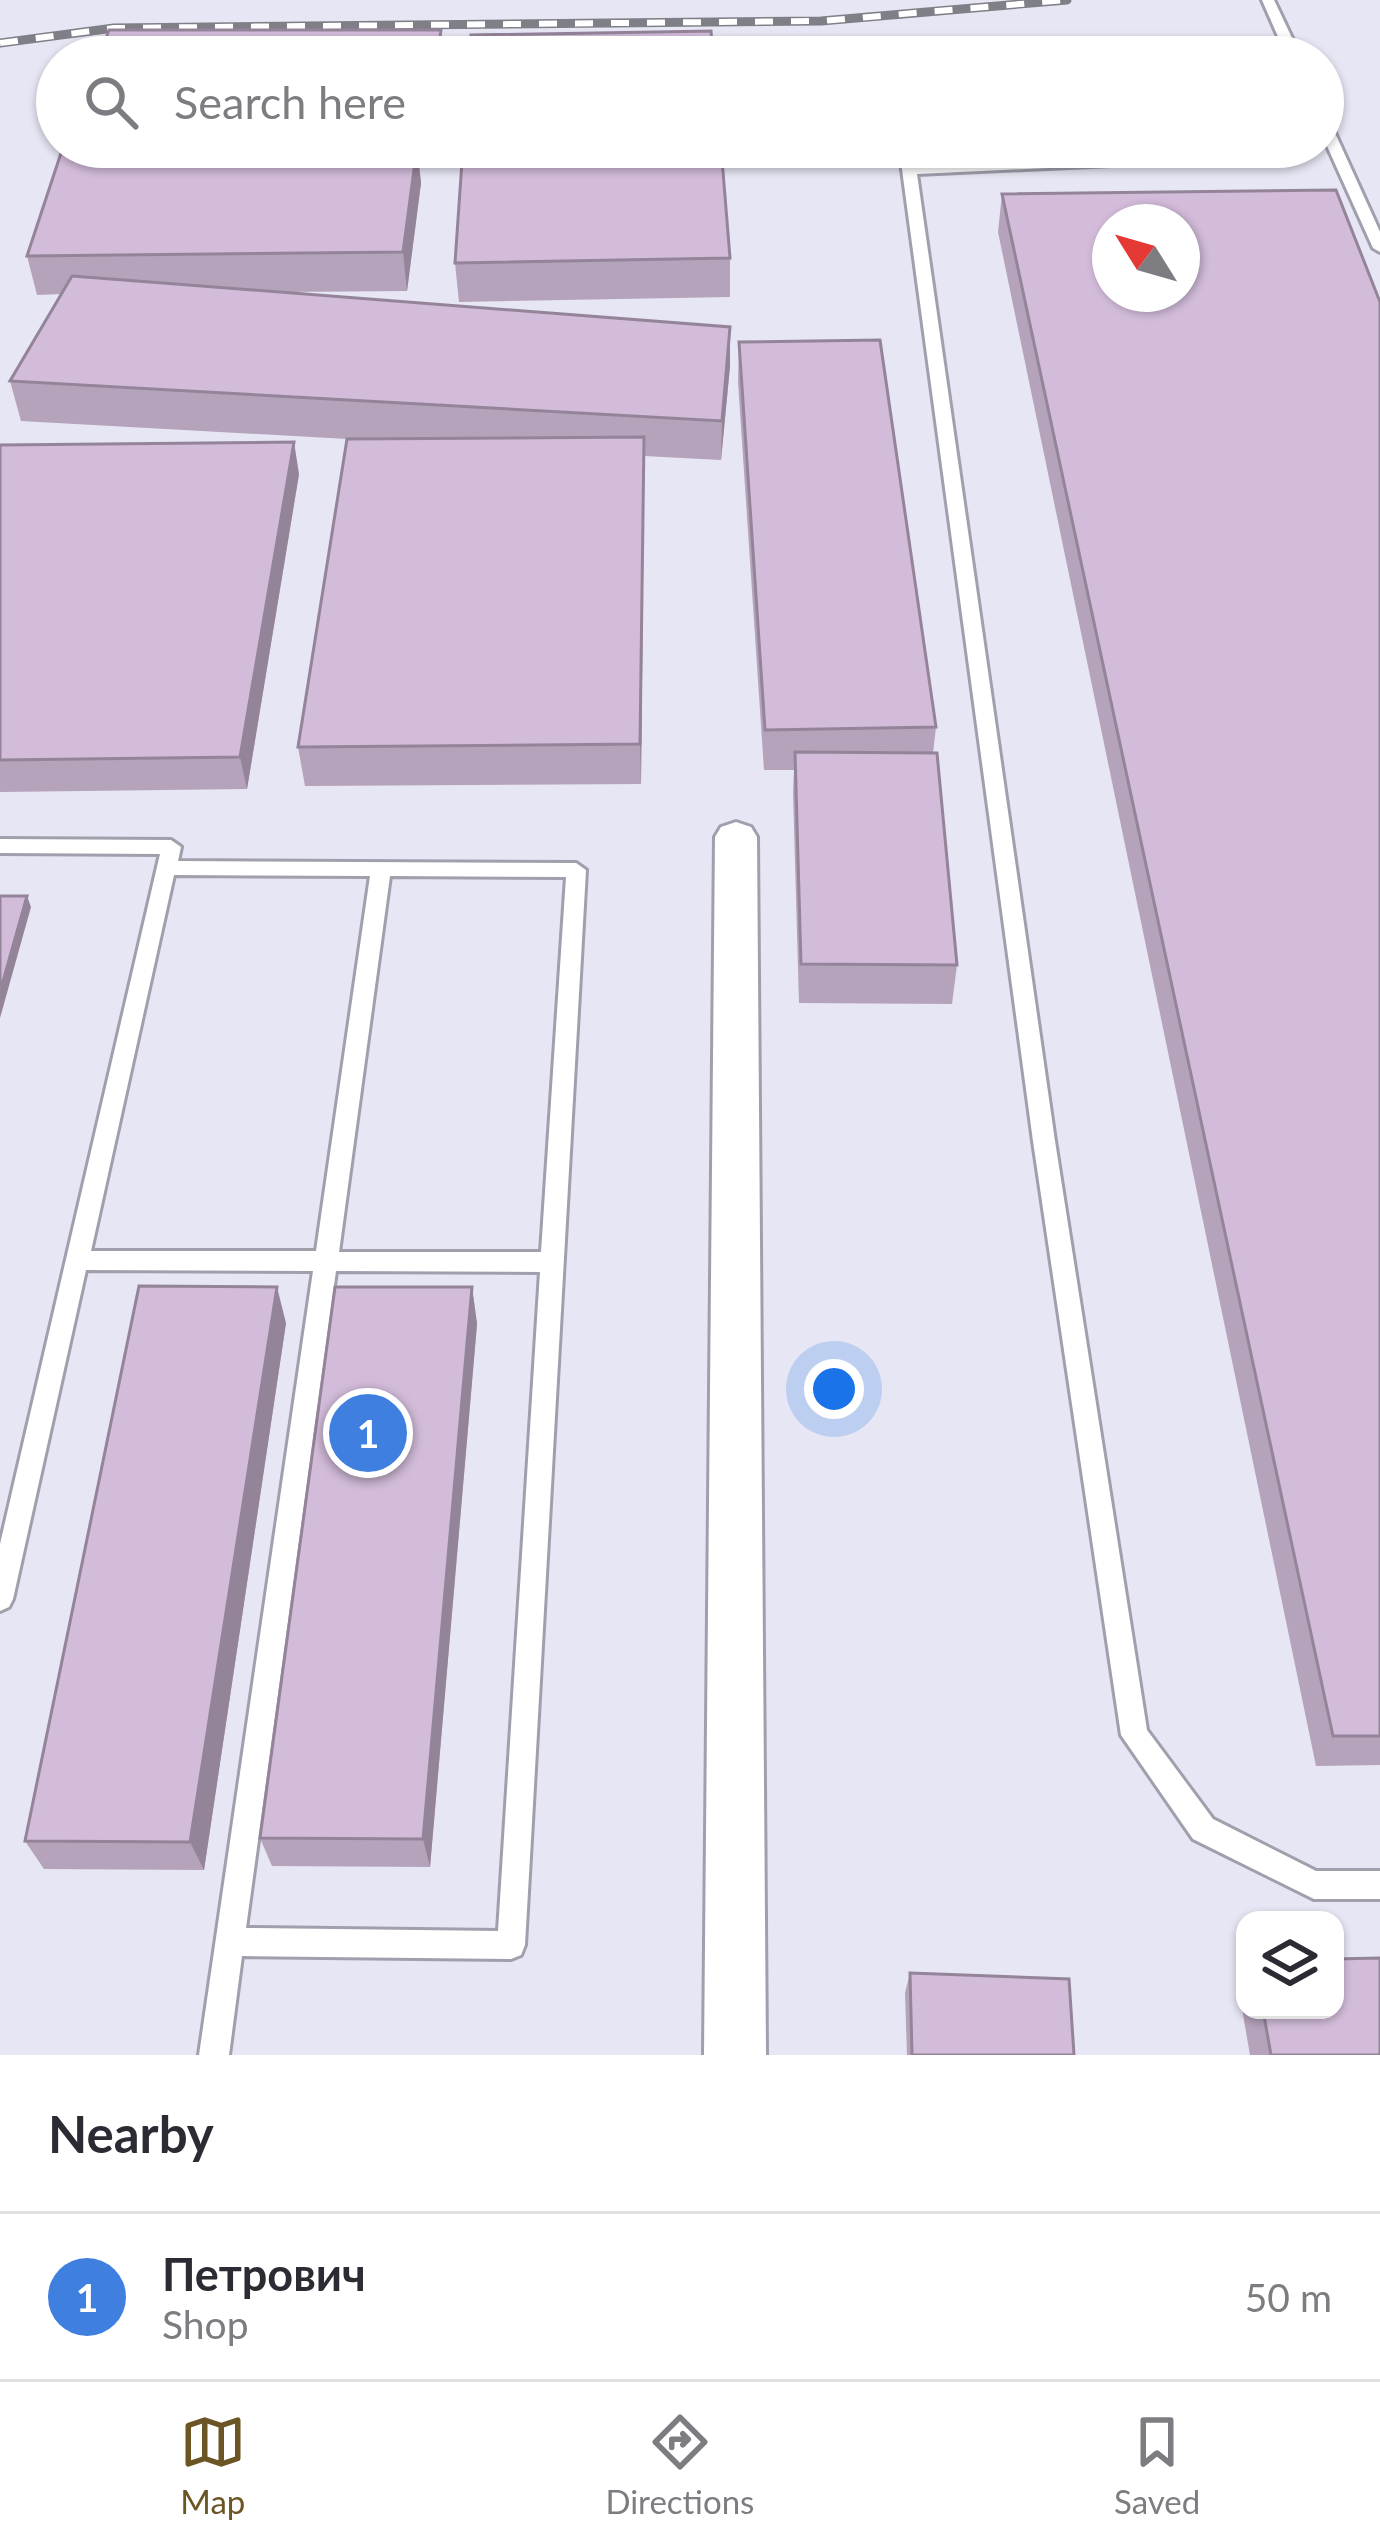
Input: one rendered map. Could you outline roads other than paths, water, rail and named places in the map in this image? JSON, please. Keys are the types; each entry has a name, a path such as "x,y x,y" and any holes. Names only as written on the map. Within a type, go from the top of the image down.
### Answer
{"street":[{"path":"736,837 736,2055"}],"lane":[{"path":"1268,0 1284,36"},
{"path":"909,168 1044,1141 1134,1735 1203,1829 1313,1885 1380,1885"},
{"path":"1344,168 1380,248"},
{"path":"0,846 171,847 0,1599"},
{"path":"167,868 576,870 512,1945 230,1942"},
{"path":"214,2055 381,869"},
{"path":"77,1259 552,1262"}],"railway":[{"path":"53,36 114,28 821,21 1067,0"},
{"path":"0,43 36,38"}],"place":[{"name":"Петрович","path":"368,1433"}]}
